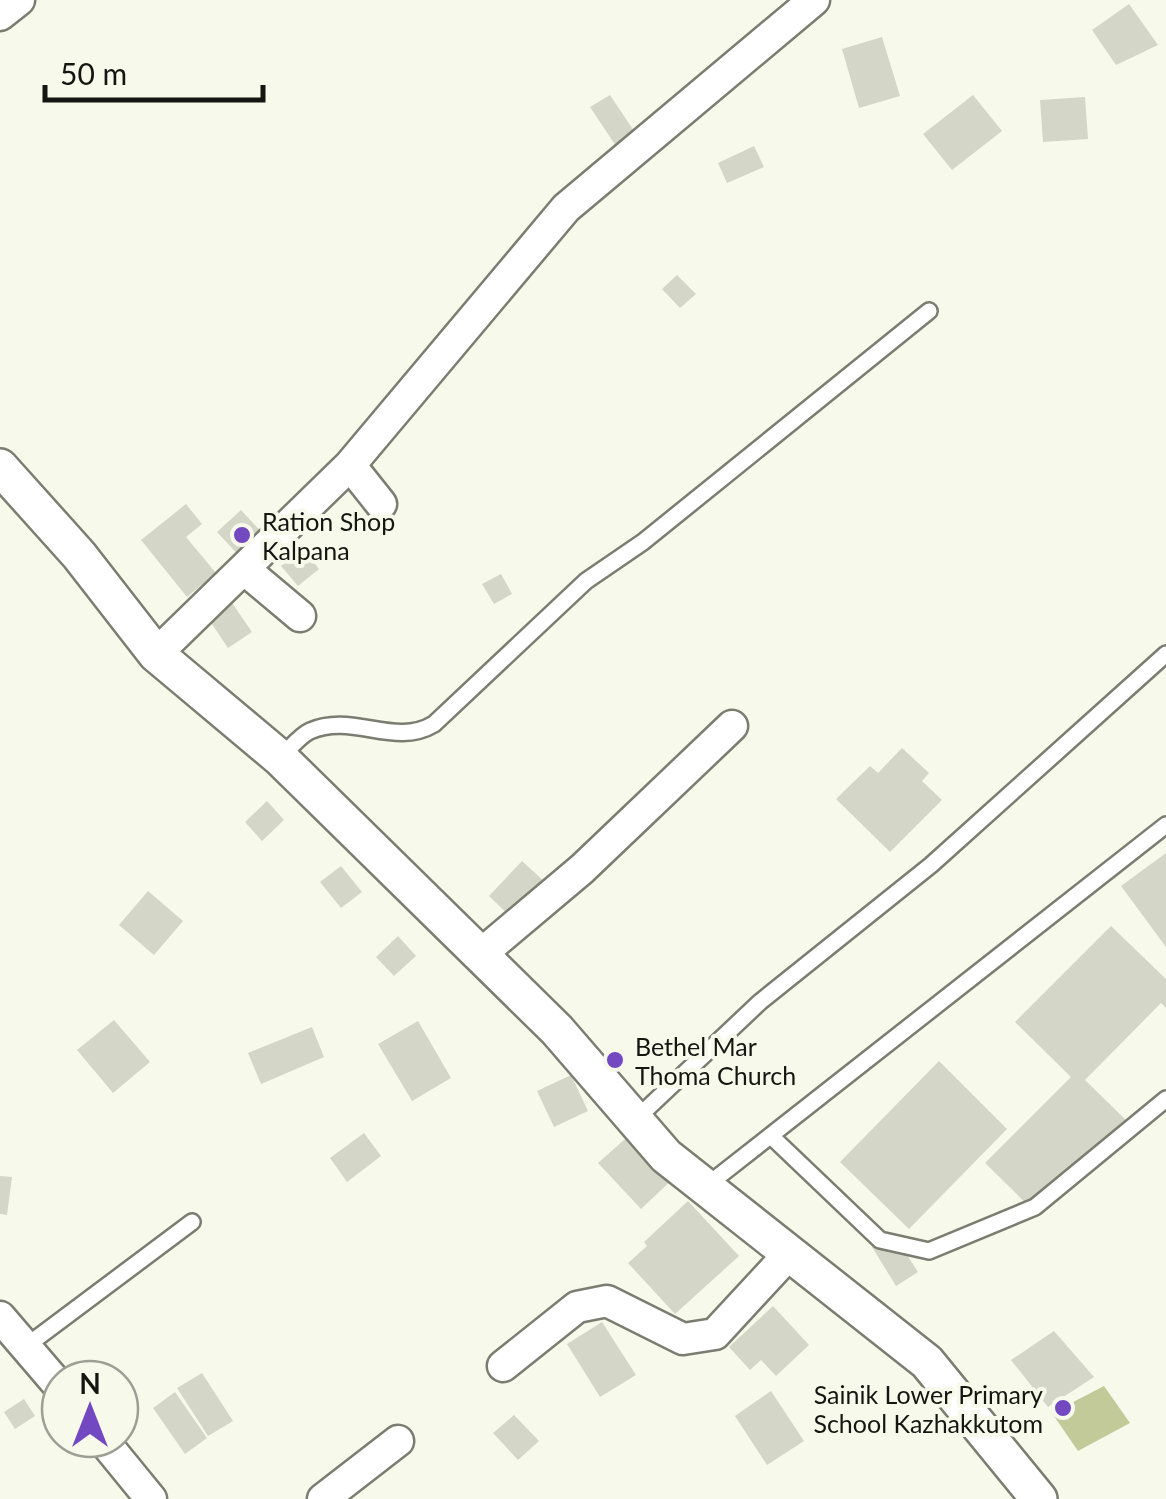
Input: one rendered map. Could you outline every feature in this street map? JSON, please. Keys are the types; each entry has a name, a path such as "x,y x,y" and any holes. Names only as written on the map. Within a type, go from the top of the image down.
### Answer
{"street":[{"path":"0,15 19,0"},
{"path":"156,654 350,466 566,208 814,0"},
{"path":"350,466 382,504"},
{"path":"0,467 79,556 156,654 280,758 557,1030 666,1156 927,1362 1040,1499"},
{"path":"244,569 300,616"},
{"path":"480,955 582,869 732,726"},
{"path":"503,1366 577,1307 608,1301 683,1338 715,1334 790,1254"},
{"path":"0,1318 40,1364"},
{"path":"323,1499 398,1442"},
{"path":"118,1459 151,1499"}],"lane":[{"path":"280,758 307,732 328,726 349,724 404,735 418,734 434,724 586,581 643,542 929,312"},
{"path":"635,1120 760,1002 931,865 1166,654"},
{"path":"705,1188 1166,825"},
{"path":"771,1136 880,1240 929,1250 1035,1207 1166,1099"},
{"path":"25,1347 192,1222"}],"green space":[{"path":"1104,1386 1130,1423 1078,1451 1052,1413"}],"building":[{"path":"1129,4 1158,45 1116,65 1092,30"},
{"path":"882,37 900,96 859,108 842,49"},
{"path":"610,95 636,134 616,146 590,107"},
{"path":"973,95 1002,131 952,170 923,134"},
{"path":"1085,97 1088,139 1043,142 1040,100"},
{"path":"754,146 764,167 727,183 718,163"},
{"path":"677,275 696,294 680,308 662,289"},
{"path":"186,504 202,524 186,537 216,573 187,597 141,540"},
{"name":"Ration Shop Kalpana","path":"241,510 267,538 243,560 217,532"},
{"path":"303,549 319,569 298,586 281,566"},
{"path":"501,574 512,594 494,604 482,584"},
{"path":"230,600 252,632 228,648 206,615"},
{"path":"902,748 929,773 922,781 942,800 890,852 836,799 870,766 878,773"},
{"path":"267,801 284,820 262,841 245,822"},
{"path":"1166,853 1166,947 1121,886"},
{"path":"522,861 547,884 514,920 489,896"},
{"path":"341,866 362,892 341,908 320,882"},
{"path":"148,891 183,921 154,955 119,925"},
{"path":"1111,926 1166,979 1166,1008 1161,1003 1085,1080 1129,1123 1037,1214 985,1163 1071,1077 1015,1022"},
{"path":"398,936 416,956 394,976 376,957"},
{"path":"114,1020 150,1062 113,1093 77,1050"},
{"path":"418,1021 451,1078 412,1101 378,1044"},
{"path":"312,1027 324,1057 261,1084 248,1053"},
{"path":"939,1061 1007,1129 909,1229 840,1162"},
{"path":"571,1075 588,1111 554,1127 537,1091"},
{"path":"633,1132 675,1177 641,1209 598,1163"},
{"path":"364,1133 381,1156 347,1182 330,1158"},
{"path":"0,1176 12,1177 7,1215 0,1214"},
{"path":"688,1201 739,1256 675,1314 628,1263 647,1246 644,1242"},
{"path":"893,1233 918,1272 896,1286 872,1247"},
{"path":"773,1306 809,1345 776,1376 761,1360 750,1370 729,1347"},
{"path":"602,1322 636,1375 600,1397 567,1344"},
{"path":"1054,1331 1094,1377 1048,1407 1011,1360"},
{"path":"202,1373 233,1421 208,1436 177,1388"},
{"path":"771,1391 804,1441 767,1465 735,1416"},
{"path":"175,1392 207,1438 185,1454 153,1408"},
{"path":"24,1399 35,1416 15,1429 4,1412"},
{"path":"514,1415 539,1441 518,1460 493,1433"}],"place":[{"name":"Ration Shop Kalpana","path":"242,535"},
{"name":"Bethel Mar Thoma Church","path":"615,1060"},
{"name":"Sainik Lower Primary School Kazhakkutom","path":"1063,1408"}]}
